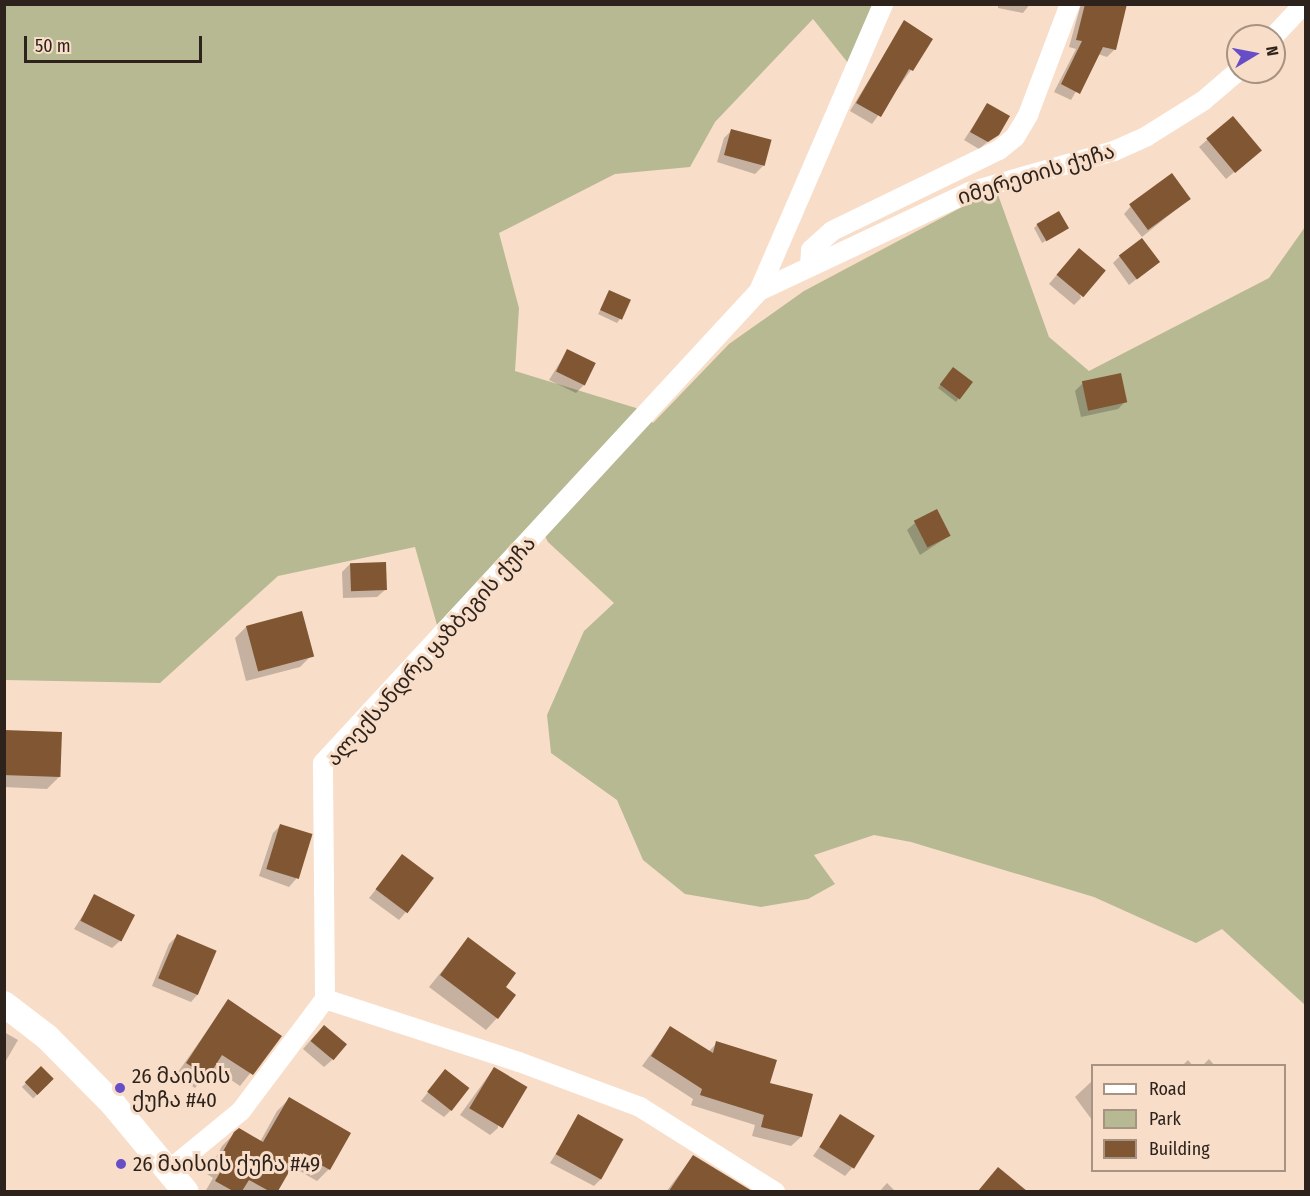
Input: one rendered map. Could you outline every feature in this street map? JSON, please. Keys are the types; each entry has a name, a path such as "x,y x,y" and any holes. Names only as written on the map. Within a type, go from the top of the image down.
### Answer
{"street":[{"path":"759,291 883,4"},
{"path":"810,266 811,250 832,231 999,150 1015,137 1040,88 1070,4"},
{"path":"1285,24 1304,4"},
{"name":"იმერეთის ქუჩა","path":"759,291 969,192 1114,150 1148,136 1203,101 1226,81"},
{"name":"ალექსანდრე ყაზბეგის ქუჩა","path":"325,999 323,763 759,291"},
{"path":"168,1171 241,1111 325,999 519,1062 640,1107 775,1191"},
{"path":"4,1004 55,1046 113,1104 186,1191"}],"green space":[{"path":"5,5 872,5 848,63 813,19 715,122 690,167 615,174 499,233 519,308 515,371 636,408 653,423 729,344 804,291 996,189 1049,337 1089,371 1269,278 1305,227 1305,1005 1222,929 1196,943 1094,897 911,842 874,835 814,855 835,884 808,899 761,907 685,894 643,860 617,800 551,753 547,715 584,631 614,603 548,542 537,521 437,625 415,547 278,576 160,683 5,680"}],"building":[{"path":"1085,4 1127,4 1116,50 1103,47 1080,94 1061,84 1082,41 1076,40"},
{"path":"904,20 933,39 913,71 909,69 881,117 856,103"},
{"path":"987,103 1010,116 999,135 988,142 970,132"},
{"path":"1233,116 1262,150 1235,173 1206,138"},
{"path":"731,129 772,140 765,166 724,155"},
{"path":"1172,173 1191,199 1148,230 1129,204"},
{"path":"1059,211 1069,228 1046,241 1036,224"},
{"path":"1142,238 1160,262 1137,279 1119,255"},
{"path":"1079,248 1106,270 1083,297 1057,275"},
{"path":"609,290 631,300 622,320 600,310"},
{"path":"567,349 596,363 585,385 556,371"},
{"path":"953,367 973,382 960,400 940,385"},
{"path":"1121,373 1127,402 1088,411 1082,381"},
{"path":"937,509 951,536 927,548 914,521"},
{"path":"386,562 387,590 351,591 350,563"},
{"path":"302,611 314,656 258,671 246,626"},
{"path":"4,730 62,732 60,777 4,775"},
{"path":"280,824 313,834 299,879 266,869"},
{"path":"402,854 434,878 407,913 376,889"},
{"path":"94,894 135,915 121,942 80,921"},
{"path":"177,934 217,951 198,995 158,978"},
{"path":"468,937 516,973 506,987 516,995 498,1019 440,975"},
{"path":"228,999 282,1036 253,1075 222,1055 208,1077 186,1063"},
{"path":"324,1025 347,1044 333,1060 311,1041"},
{"path":"670,1026 713,1053 716,1041 777,1060 770,1083 813,1094 802,1137 761,1127 764,1115 700,1095 702,1089 651,1056"},
{"path":"41,1066 54,1079 37,1095 25,1082"},
{"path":"494,1067 527,1087 503,1128 469,1108"},
{"path":"445,1069 469,1088 452,1111 427,1092"},
{"path":"289,1097 351,1133 330,1170 300,1153 278,1191 269,1191 249,1180 242,1191 233,1191 215,1181 224,1166 217,1162 234,1132 239,1128 263,1142"},
{"path":"578,1114 623,1139 601,1179 556,1154"},
{"path":"840,1114 875,1136 854,1169 819,1147"},
{"path":"693,1155 752,1191 669,1191"},
{"path":"998,1167 1027,1191 978,1191"}],"place":[{"name":"26 მაისის ქუჩა #40","path":"120,1088"},
{"name":"26 მაისის ქუჩა #49","path":"121,1164"}]}
